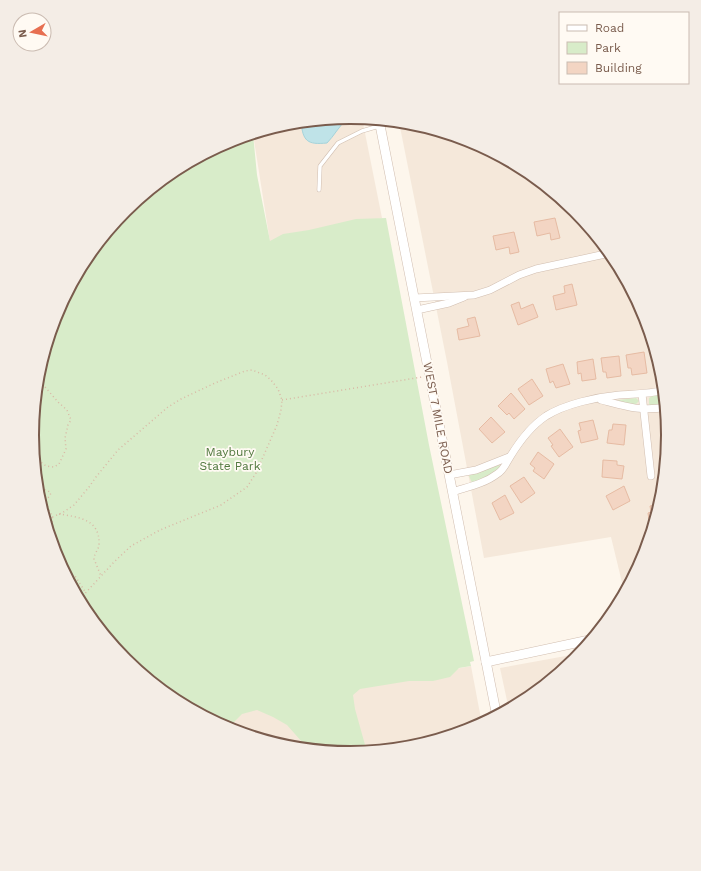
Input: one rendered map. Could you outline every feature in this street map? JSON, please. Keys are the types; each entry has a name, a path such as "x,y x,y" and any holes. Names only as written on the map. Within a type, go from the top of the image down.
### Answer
{"street":[{"name":"WEST 7 MILE ROAD","path":"381,126 496,711"},
{"path":"417,310 449,303 466,296 490,290 519,275 536,269 604,253"},
{"path":"414,298 432,298 448,295 466,296"},
{"path":"452,492 480,484 498,474 528,432 545,416 559,409 590,400 618,395 642,394 658,391"},
{"path":"642,394 651,476"},
{"path":"598,399 625,407 644,409 660,408"},
{"path":"449,475 476,470 510,457"},
{"path":"486,662 585,641"}],"lane":[{"path":"319,190 320,166 338,143 375,125"}],"path":[{"path":"52,516 74,505 118,450 181,399 242,371 250,370 259,372 271,380 278,389 282,400 277,424 256,473 247,487 221,505 160,530 135,544 124,552 84,596"},
{"path":"282,400 429,376"},
{"path":"41,461 46,466 54,467 59,464 61,456 66,449 65,438 70,420 67,410 43,385"},
{"path":"44,490 51,493 49,497 46,498"},
{"path":"48,507 52,516 53,524"},
{"path":"58,514 82,518 91,524 97,532 99,548 94,556 94,559 101,576"},
{"path":"71,574 75,576 86,593"}],"shaded area":[{"path":"350,124 363,125 382,218 270,242 254,140 290,130 310,127"},
{"path":"400,128 431,135 470,148 524,176 556,201 585,230 610,262 630,298 645,335 656,375 662,436 659,476 651,516 638,555 623,586 611,537 484,558"},
{"path":"572,655 540,683 524,695 508,704 500,668"},
{"path":"471,666 481,718 451,730 411,741 350,747 290,741 250,730 213,715"}],"green space":[{"name":"Maybury State Park","path":"254,140 257,175 270,241 283,234 309,230 356,219 386,218 429,445 474,661 470,662 471,666 459,668 450,677 433,681 409,681 360,689 353,695 355,709 365,746 330,746 303,743 287,725 273,717 257,710 242,714 232,724 213,715 177,695 130,656 91,609 71,573 56,536 45,496 39,436 42,395 50,355 63,316 91,262 130,215 161,188 177,176 213,156"},
{"path":"659,394 660,404 651,406 649,404 649,398"},
{"path":"636,398 639,401 635,405 620,402 618,400"},
{"path":"499,465 501,466 491,474 472,483 469,476 472,474"}],"water":[{"path":"342,124 327,143 311,142 305,138 302,128"}],"building":[{"path":"555,218 560,238 551,240 550,233 537,236 534,222"},
{"path":"514,232 519,252 510,254 509,247 496,250 493,236"},
{"path":"572,284 577,305 556,310 553,296 565,293 564,286"},
{"path":"519,302 521,309 533,304 538,317 518,325 511,305"},
{"path":"475,317 480,336 459,340 457,329 469,326 467,319"},
{"path":"644,352 647,373 632,375 631,368 628,368 626,355"},
{"path":"619,356 621,376 607,378 606,372 603,372 601,358"},
{"path":"593,359 596,379 582,381 581,373 578,374 577,362"},
{"path":"563,364 570,384 556,388 553,381 550,383 546,369"},
{"path":"532,379 543,396 529,405 518,389"},
{"path":"511,393 525,409 514,419 509,413 507,415 498,406"},
{"path":"491,417 505,432 492,443 479,429"},
{"path":"593,420 598,439 581,443 578,431 581,430 579,423"},
{"path":"613,424 626,425 624,445 607,443 609,430 612,430"},
{"path":"560,429 573,447 559,457 551,446 553,445 548,438"},
{"path":"538,452 554,464 544,479 533,471 535,468 530,464"},
{"path":"603,460 617,461 617,465 624,466 622,479 602,477"},
{"path":"524,477 535,493 521,503 510,486"},
{"path":"624,486 630,501 613,510 606,496"},
{"path":"505,495 514,513 500,520 492,503"},
{"path":"654,505 649,522 648,513 651,512 650,506"}]}
